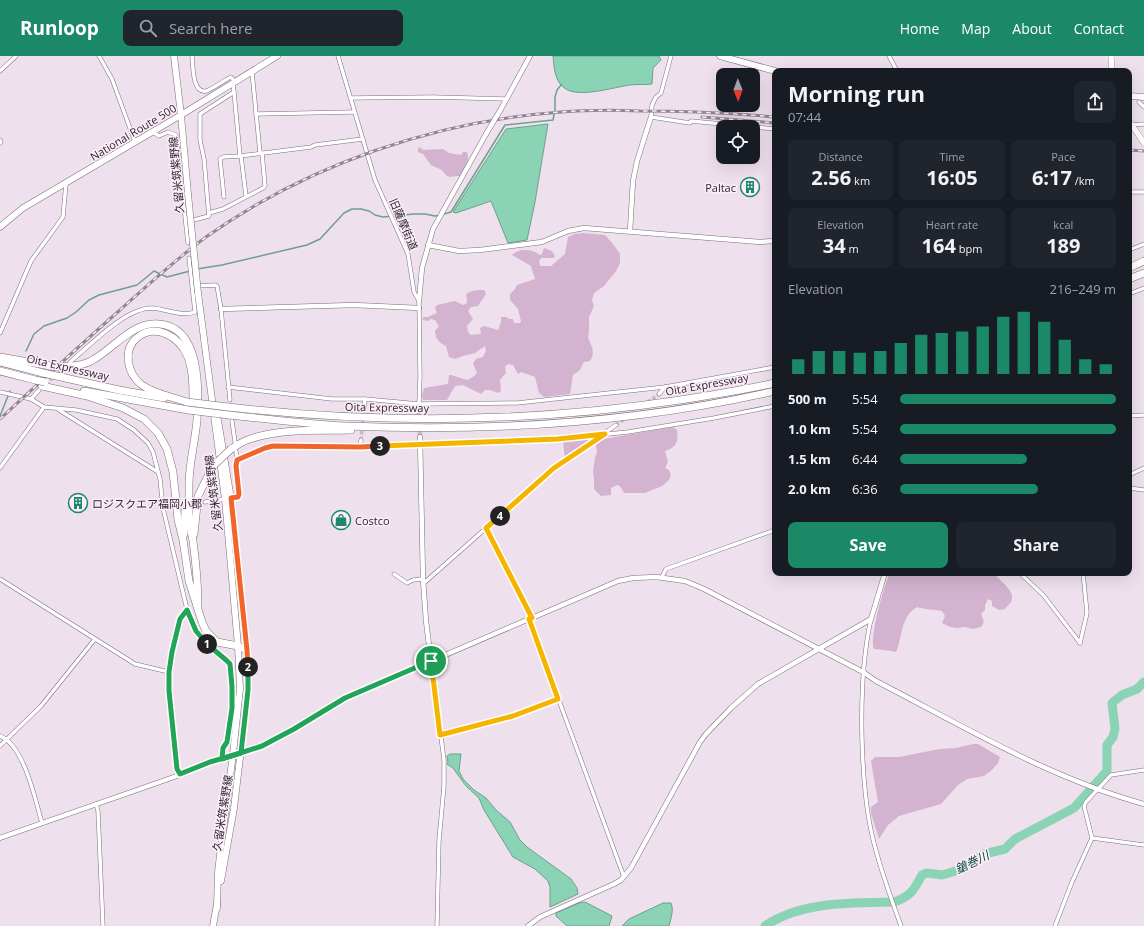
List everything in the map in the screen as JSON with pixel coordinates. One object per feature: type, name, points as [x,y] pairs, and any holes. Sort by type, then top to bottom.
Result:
[{"type":"highway","points":[[1132,268],[1144,263]]},
{"type":"highway","points":[[1132,278],[1144,273]]},
{"type":"highway","points":[[0,358],[62,367],[80,365],[90,362],[136,329],[147,325],[158,323],[179,331],[188,343],[194,359],[198,384],[197,421],[189,479],[190,523],[198,580],[198,607]]},
{"type":"highway","points":[[187,402],[158,393],[142,385],[132,374],[128,361],[130,347],[137,337],[148,332],[158,331],[170,335],[181,344],[188,356],[193,379],[192,421],[185,474],[184,540],[189,581],[206,631],[213,639],[247,650]]},
{"type":"highway","name":"Oita Expressway","points":[[0,362],[52,376],[118,390],[187,402],[229,403],[344,417],[393,419],[536,416],[594,411],[702,396],[772,383]]},
{"type":"highway","name":"Oita Expressway","points":[[0,371],[42,386],[230,418],[345,426],[415,428],[536,424],[595,419],[703,405],[772,392]]},
{"type":"highway","points":[[0,374],[34,382]]},
{"type":"highway","points":[[42,386],[87,396],[123,408],[144,419],[158,433],[167,449],[173,472],[178,520],[184,540]]},
{"type":"highway","points":[[193,538],[198,496],[213,466],[234,447],[249,439],[275,433],[415,428]]},
{"type":"main road","name":"久留米筑紫野線","points":[[174,56],[198,293],[211,388],[224,454],[238,646],[240,689],[222,838],[217,908]]},
{"type":"main road","name":"National Route 500","points":[[0,227],[23,208],[153,132],[277,56]]},
{"type":"main road","points":[[720,56],[738,58],[772,70]]},
{"type":"main road","points":[[1110,56],[1112,68]]},
{"type":"main road","points":[[1132,96],[1144,97]]},
{"type":"main road","points":[[1132,127],[1144,144]]},
{"type":"main road","name":"久留米筑紫野線","points":[[213,926],[234,808],[248,690],[247,650],[228,499]]},
{"type":"street","points":[[0,71],[16,56]]},
{"type":"street","points":[[99,56],[112,78],[134,142]]},
{"type":"street","points":[[192,56],[196,86],[200,90],[206,91],[231,76],[234,83],[246,196]]},
{"type":"street","name":"旧薩摩街道","points":[[338,56],[375,180],[408,254],[414,292],[419,301],[419,404]]},
{"type":"street","points":[[419,301],[422,268],[436,222],[530,56]]},
{"type":"street","points":[[630,231],[633,181],[637,161],[651,117],[652,105],[656,97],[661,93],[671,56]]},
{"type":"street","points":[[889,56],[895,68]]},
{"type":"street","points":[[186,222],[209,216],[209,213],[223,209],[265,186],[252,72]]},
{"type":"street","points":[[209,213],[204,159],[200,140],[200,114],[234,92]]},
{"type":"street","points":[[350,98],[433,97],[506,99]]},
{"type":"street","points":[[1139,102],[1144,107]]},
{"type":"street","points":[[256,114],[354,112]]},
{"type":"street","points":[[651,117],[690,124],[692,121],[772,129]]},
{"type":"street","points":[[1132,124],[1144,124]]},
{"type":"street","points":[[153,132],[159,136],[168,132],[176,135],[188,243]]},
{"type":"street","points":[[224,197],[220,159],[223,157],[241,156],[363,139]]},
{"type":"street","points":[[0,333],[31,261],[63,218],[66,183]]},
{"type":"street","points":[[1132,192],[1144,192]]},
{"type":"street","points":[[428,245],[447,250],[468,251],[542,242],[577,228],[760,242],[772,241]]},
{"type":"street","points":[[1132,249],[1144,244]]},
{"type":"street","points":[[70,362],[119,320],[141,309],[161,309],[185,313],[195,312],[189,258]]},
{"type":"street","points":[[192,287],[217,286],[221,309],[229,403]]},
{"type":"street","points":[[1132,293],[1144,288]]},
{"type":"street","points":[[221,309],[354,305],[418,308]]},
{"type":"street","points":[[228,387],[332,399],[365,399],[419,404],[517,403],[665,387],[772,368]]},
{"type":"street","points":[[31,399],[42,386]]},
{"type":"street","points":[[659,394],[665,387]]},
{"type":"street","points":[[0,392],[31,399],[44,407],[76,410],[117,419],[127,424],[148,443],[153,452],[158,472],[163,508],[187,610],[196,631],[210,648],[221,655],[230,664],[232,708],[227,742],[223,748],[222,759]]},
{"type":"street","points":[[364,409],[365,399]]},
{"type":"street","points":[[419,404],[419,411]]},
{"type":"street","points":[[0,468],[44,407]]},
{"type":"street","points":[[237,460],[273,446],[360,447],[558,439],[628,432],[772,407]]},
{"type":"street","points":[[57,409],[158,472]]},
{"type":"street","points":[[1132,416],[1144,414]]},
{"type":"street","points":[[205,502],[238,497],[239,494],[236,466],[237,460],[230,418]]},
{"type":"street","points":[[394,574],[407,583],[413,580],[424,581],[554,468],[616,425]]},
{"type":"street","points":[[420,437],[426,621],[444,760],[444,786],[439,840],[437,926]]},
{"type":"street","points":[[360,447],[361,440]]},
{"type":"street","points":[[1132,474],[1144,468]]},
{"type":"street","points":[[1132,488],[1144,490]]},
{"type":"street","points":[[163,508],[173,505]]},
{"type":"street","points":[[486,528],[530,618],[558,699],[624,877]]},
{"type":"street","points":[[662,577],[666,569],[772,531]]},
{"type":"street","points":[[884,576],[866,641],[863,672],[862,720],[866,807],[873,841],[901,926]]},
{"type":"street","points":[[1023,576],[1044,596],[1080,643],[1087,613],[1083,576]]},
{"type":"street","points":[[0,838],[233,754],[241,753],[281,736],[345,698],[618,581],[662,577],[685,581],[704,589],[1030,761],[1086,785],[1144,804]]},
{"type":"street","points":[[0,579],[135,664],[169,672]]},
{"type":"street","points":[[180,774],[177,769],[169,691],[169,672],[180,619],[187,610]]},
{"type":"street","points":[[528,926],[540,917],[614,884],[624,877],[631,868],[700,742],[731,708],[758,684],[872,619]]},
{"type":"street","points":[[0,746],[41,706],[95,639]]},
{"type":"street","points":[[440,735],[513,716],[558,699]]},
{"type":"street","points":[[0,736],[7,739],[26,767],[42,823]]},
{"type":"street","points":[[1054,926],[1092,838],[1084,806],[1086,802],[1111,775],[1144,770]]},
{"type":"street","points":[[96,804],[98,811],[103,926]]},
{"type":"street","points":[[1092,838],[1144,845]]},
{"type":"shaded area","points":[[553,56],[659,56],[661,60],[653,68],[652,84],[630,85],[598,91],[580,92],[566,89],[559,83]]},
{"type":"shaded area","points":[[548,124],[527,240],[508,243],[491,201],[456,213],[453,212],[506,129]]},
{"type":"shaded area","points":[[420,147],[423,150],[443,149],[449,153],[461,155],[463,152],[467,152],[468,162],[466,168],[461,176],[448,176],[442,170],[431,165],[423,154],[418,152]]},
{"type":"shaded area","points":[[583,233],[605,235],[620,254],[620,263],[616,271],[604,286],[594,293],[592,300],[594,306],[589,317],[588,337],[593,354],[590,361],[584,362],[580,370],[573,375],[570,394],[544,397],[539,393],[535,377],[521,372],[518,374],[513,365],[508,364],[505,367],[506,373],[500,380],[501,391],[498,393],[485,390],[481,394],[463,385],[455,386],[447,400],[423,400],[422,396],[424,388],[448,384],[449,375],[467,380],[473,377],[477,373],[473,363],[476,359],[483,357],[486,351],[485,346],[475,353],[455,359],[449,357],[446,346],[439,342],[436,336],[435,331],[439,326],[435,320],[423,320],[423,317],[428,317],[437,313],[435,308],[437,305],[455,301],[463,305],[467,303],[466,294],[475,290],[484,290],[486,294],[478,306],[471,307],[468,311],[473,319],[467,326],[468,332],[471,335],[481,334],[480,328],[484,326],[498,330],[501,317],[513,319],[514,323],[520,323],[521,321],[518,309],[510,300],[510,294],[517,285],[535,279],[531,266],[512,255],[518,251],[526,250],[533,251],[540,255],[542,254],[544,248],[552,251],[555,256],[554,258],[541,258],[539,261],[540,266],[551,266],[565,254],[568,237],[574,234]]},
{"type":"shaded area","points":[[673,427],[677,430],[678,438],[676,444],[672,448],[665,451],[668,462],[665,468],[669,470],[671,475],[669,480],[662,486],[645,493],[624,493],[620,486],[617,485],[611,488],[611,495],[601,496],[594,489],[593,472],[597,453],[596,445],[598,441]]},
{"type":"shaded area","points":[[593,440],[565,459],[563,441]]},
{"type":"shaded area","points":[[889,576],[996,576],[1010,590],[1012,598],[1011,602],[1005,609],[999,610],[992,606],[992,601],[988,599],[985,605],[985,610],[981,614],[984,622],[981,627],[973,629],[965,627],[950,627],[942,623],[945,616],[942,611],[917,607],[905,621],[896,652],[874,649],[873,643],[875,623],[884,588]]},
{"type":"shaded area","points":[[978,744],[1000,757],[998,763],[992,770],[984,776],[967,779],[958,785],[941,804],[899,816],[888,825],[879,839],[871,813],[871,807],[878,802],[871,761],[875,757],[899,757]]},
{"type":"shaded area","points":[[450,754],[461,754],[459,771],[463,779],[474,790],[486,798],[496,810],[510,822],[520,840],[527,847],[571,879],[577,888],[578,894],[550,907],[550,887],[548,881],[535,869],[513,857],[484,810],[479,798],[466,786],[453,768],[447,764],[447,756]]},
{"type":"shaded area","points":[[585,902],[612,916],[609,926],[567,926],[556,916],[556,913]]},
{"type":"shaded area","points":[[663,903],[671,903],[672,906],[669,926],[622,926],[629,919]]},
{"type":"waterway","points":[[444,214],[451,212],[505,125],[553,120],[555,97],[557,90],[562,85]]},
{"type":"waterway","points":[[197,269],[222,265],[307,245],[320,239],[344,213],[352,209],[369,211],[375,215],[383,217],[414,214],[440,215]]},
{"type":"waterway","points":[[26,351],[34,334],[44,326],[67,318],[89,300],[99,295],[137,285],[154,271],[167,277],[190,271]]},
{"type":"waterway","points":[[0,416],[10,391]]},
{"type":"waterway","name":"鎗巻川","points":[[765,926],[794,912],[827,905],[844,903],[894,902],[908,895],[917,885],[922,875],[927,873],[942,875],[958,870],[984,854],[1005,849],[1015,839],[1074,808],[1107,771],[1107,745],[1113,737],[1115,729],[1112,703],[1122,695],[1137,689],[1144,682]]},
{"type":"tunnel","points":[[46,384],[64,368]]},
{"type":"tunnel","points":[[648,402],[659,394]]},
{"type":"tunnel","points":[[361,440],[364,409]]},
{"type":"tunnel","points":[[419,411],[420,437]]},
{"type":"tunnel","points":[[616,425],[626,418]]},
{"type":"tunnel","points":[[176,505],[205,502]]},
{"type":"railway","points":[[0,419],[173,263],[206,237],[246,211],[287,188],[375,150],[421,136],[467,125],[514,117],[561,112],[610,110],[674,111],[772,117]]},
{"type":"railway","points":[[702,117],[772,123]]},
{"type":"railway","points":[[1132,150],[1144,151]]},
{"type":"place","name":"Paltac","points":[[750,187]]},
{"type":"place","name":"ロジスクエア福岡小郡","points":[[78,503]]},
{"type":"place","name":"Costco","points":[[341,520]]},
{"type":"route","points":[[431,661],[345,698],[294,729],[262,746],[241,753],[233,754],[222,759],[222,751],[227,742],[232,708],[230,664],[221,655],[210,648],[196,631],[189,618],[187,610],[180,619],[169,672],[169,691],[177,769],[180,774],[210,762],[222,759],[233,754],[241,753],[248,690],[247,650],[231,498],[238,497],[239,494],[236,466],[237,460],[273,446],[360,447],[558,439],[605,434],[554,468],[486,528],[510,572],[532,618],[529,619],[558,699],[513,716],[440,735],[431,661]]}]
